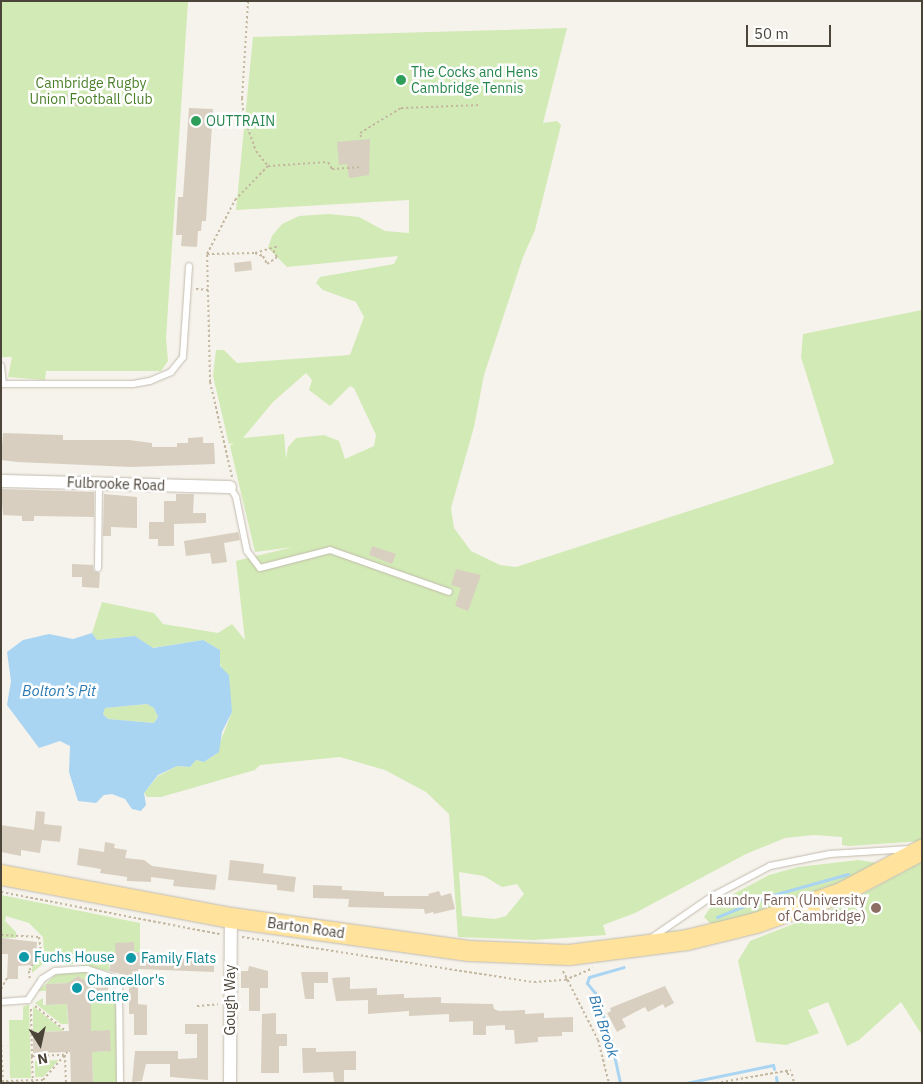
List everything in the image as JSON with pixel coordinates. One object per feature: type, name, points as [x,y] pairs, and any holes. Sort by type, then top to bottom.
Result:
[{"type":"main road","name":"Barton Road","points":[[1,875],[231,918],[468,952],[558,954],[614,951],[687,940],[783,915],[872,879],[922,849]]},
{"type":"street","name":"Fulbrooke Road","points":[[1,481],[230,487]]},
{"type":"street","name":"Gough Way","points":[[230,1083],[231,918]]},
{"type":"lane","points":[[1,366],[2,384],[133,384],[150,382],[171,372],[183,357],[189,266]]},
{"type":"lane","points":[[98,568],[99,484]]},
{"type":"lane","points":[[230,487],[236,497],[247,551],[260,568],[330,550],[449,592]]},
{"type":"lane","points":[[636,948],[711,897],[770,866],[830,854],[922,849]]},
{"type":"lane","points":[[1,1002],[24,1002],[33,997],[42,979],[55,971],[87,969],[112,977],[119,986],[120,1083]]},
{"type":"path","points":[[248,1],[244,118],[256,151],[268,166]]},
{"type":"path","points":[[361,137],[360,133],[401,108],[480,105]]},
{"type":"path","points":[[230,487],[234,483],[210,382],[207,254],[235,200],[268,166],[328,162],[332,168],[361,167]]},
{"type":"path","points":[[207,254],[255,253],[279,246]]},
{"type":"path","points":[[255,253],[263,256],[268,264],[277,257],[273,250]]},
{"type":"path","points":[[187,288],[209,290]]},
{"type":"path","points":[[1,935],[38,937],[41,950],[29,971],[33,997],[33,1082]]},
{"type":"path","points":[[558,954],[565,980],[581,1002],[598,1040],[609,1083]]},
{"type":"path","points":[[1,989],[7,978]]},
{"type":"path","points":[[197,1006],[230,1003]]},
{"type":"path","points":[[33,1004],[66,1031]]},
{"type":"path","points":[[1,1040],[2,1082],[33,1082],[43,1080],[66,1054]]},
{"type":"path","points":[[32,1056],[66,1054]]},
{"type":"path","points":[[66,1054],[66,1083]]},
{"type":"path","points":[[787,1070],[787,1074],[792,1074],[794,1083]]},
{"type":"path","points":[[716,1083],[791,1070]]},
{"type":"path","points":[[43,1080],[46,1083]]},
{"type":"green space","name":"Cambridge Rugby Union Football Club","points":[[1,1],[188,1],[166,338],[168,361],[161,371],[46,371],[45,380],[8,377],[12,357],[1,357]]},
{"type":"green space","points":[[567,28],[543,123],[557,121],[561,125],[535,230],[523,257],[484,375],[474,427],[451,508],[454,528],[471,551],[500,565],[516,567],[831,465],[834,463],[801,357],[803,334],[922,310],[922,841],[849,846],[842,845],[842,837],[814,835],[785,838],[746,854],[635,913],[603,925],[606,935],[534,940],[458,937],[449,814],[426,792],[385,770],[340,757],[260,765],[255,770],[161,797],[147,797],[144,793],[158,776],[177,766],[190,767],[196,760],[204,762],[215,755],[232,712],[219,659],[220,650],[203,640],[152,648],[135,636],[97,640],[92,633],[102,602],[154,613],[163,624],[218,633],[232,624],[245,640],[236,561],[293,547],[255,552],[230,446],[234,443],[229,444],[213,376],[216,350],[224,350],[237,363],[350,355],[364,317],[356,302],[323,290],[316,283],[320,277],[394,264],[398,256],[287,267],[268,248],[272,236],[282,224],[299,216],[329,214],[359,217],[385,231],[409,233],[409,200],[236,210],[253,37]],"holes":[[[306,373],[312,380],[309,390],[330,406],[350,386],[354,388],[376,435],[374,446],[345,459],[339,441],[324,435],[296,438],[288,447],[286,459],[284,434],[243,438],[273,402]],[[459,872],[484,876],[502,887],[517,884],[524,894],[506,916],[495,919],[462,916]]]},
{"type":"green space","points":[[147,704],[154,708],[158,717],[154,723],[108,719],[103,714],[104,708]]},
{"type":"green space","points":[[858,860],[878,863],[858,881],[718,924],[710,923],[704,917],[712,905],[769,875],[798,867]]},
{"type":"green space","name":"Laundry Farm (University of Cambridge)","points":[[922,862],[922,1035],[901,1002],[859,1040],[847,1046],[828,1002],[808,1010],[819,1033],[786,1045],[756,1042],[738,961],[750,941],[840,906]]},
{"type":"green space","points":[[1,895],[140,923],[140,952],[110,953],[109,971],[74,964],[64,965],[61,957],[45,962],[32,973],[32,967],[44,955],[43,937],[29,923],[6,916],[5,921],[16,932],[16,938],[2,938],[1,948]]},
{"type":"green space","points":[[78,971],[108,978],[116,985],[88,982],[78,976],[69,983],[46,984],[46,991],[38,991],[55,975]]},
{"type":"green space","points":[[110,989],[116,989],[118,1083],[93,1083],[92,1052],[110,1051],[110,1031],[91,1031],[91,1003],[110,1003]]},
{"type":"green space","points":[[43,998],[43,1005],[67,1004],[68,1024],[61,1024],[35,1003]]},
{"type":"green space","points":[[29,1004],[31,1078],[10,1078],[9,1020],[23,1020],[23,1007]]},
{"type":"green space","points":[[33,1006],[64,1031],[33,1032]]},
{"type":"green space","points":[[59,1060],[43,1077],[35,1077],[35,1061]]},
{"type":"water","name":"Bolton’s Pit","points":[[92,633],[97,640],[135,636],[153,648],[203,640],[220,650],[220,666],[229,675],[232,712],[222,732],[219,752],[204,762],[196,760],[190,767],[177,766],[158,775],[144,793],[146,805],[141,811],[132,809],[125,799],[112,794],[104,795],[96,803],[78,801],[69,772],[70,746],[60,741],[39,748],[7,705],[11,681],[7,652],[23,640],[49,634],[73,639]],"holes":[[[147,704],[154,708],[158,717],[154,723],[108,719],[103,714],[105,708]]]},
{"type":"building","points":[[58,94],[79,96],[78,106],[57,105]]},
{"type":"building","points":[[189,108],[213,109],[206,221],[202,221],[201,231],[198,231],[197,247],[181,246],[182,235],[176,235],[178,197],[183,197]]},
{"type":"building","points":[[370,139],[369,175],[349,178],[347,164],[339,165],[337,142]]},
{"type":"building","points":[[251,261],[252,270],[235,272],[234,263]]},
{"type":"building","points":[[3,433],[63,435],[63,440],[129,440],[152,443],[152,447],[177,447],[177,443],[188,443],[188,438],[203,437],[203,443],[214,443],[215,464],[131,467],[1,460]]},
{"type":"building","points":[[1,489],[94,492],[94,517],[34,516],[34,521],[22,521],[22,516],[3,515]]},
{"type":"building","points":[[104,494],[137,497],[137,528],[111,527],[111,536],[103,536]]},
{"type":"building","points":[[176,494],[194,494],[193,513],[206,513],[206,523],[174,524],[174,546],[158,546],[158,539],[149,539],[149,522],[164,522],[164,501],[176,501]]},
{"type":"building","points":[[238,532],[240,540],[224,543],[227,562],[212,564],[210,553],[186,556],[184,541]]},
{"type":"building","points":[[372,546],[396,554],[392,564],[369,555]]},
{"type":"building","points":[[72,564],[93,565],[94,571],[100,573],[99,588],[82,587],[82,577],[72,577]]},
{"type":"building","points":[[456,569],[481,575],[468,611],[455,606],[461,588],[451,585]]},
{"type":"building","points":[[36,811],[45,812],[44,824],[62,826],[60,842],[42,840],[40,853],[21,850],[21,856],[1,852],[1,825],[34,830]]},
{"type":"building","points":[[105,842],[115,844],[114,848],[127,850],[125,858],[144,860],[152,866],[217,875],[215,890],[173,886],[174,880],[151,877],[151,882],[127,881],[127,877],[100,873],[101,869],[77,865],[79,848],[104,852]]},
{"type":"building","points":[[230,860],[264,864],[263,873],[296,877],[294,892],[277,890],[277,885],[228,880]]},
{"type":"building","points":[[313,885],[342,886],[342,890],[384,892],[384,896],[429,896],[428,894],[439,891],[441,896],[451,893],[455,909],[425,914],[424,909],[348,907],[349,899],[313,898]]},
{"type":"building","name":"Fuchs House","points":[[2,938],[37,942],[34,965],[18,966],[18,979],[7,979],[8,954],[1,954]]},
{"type":"building","points":[[134,942],[134,953],[140,952],[140,958],[214,957],[214,972],[138,969],[138,1004],[147,1005],[147,1035],[134,1035],[134,1014],[129,1014],[129,976],[109,971],[111,961],[116,961],[115,943]]},
{"type":"building","points":[[249,966],[268,971],[268,988],[260,988],[260,1011],[249,1011],[249,988],[241,988],[241,971],[248,971]]},
{"type":"building","points":[[301,972],[328,972],[328,983],[314,983],[314,999],[305,999]]},
{"type":"building","points":[[78,976],[88,982],[108,982],[108,1003],[91,1003],[91,1031],[110,1030],[111,1051],[92,1052],[93,1083],[71,1083],[70,1052],[33,1053],[33,1032],[69,1031],[67,1004],[46,1005],[46,984],[68,983]]},
{"type":"building","points":[[350,977],[350,989],[377,988],[377,995],[404,994],[404,998],[441,997],[441,1003],[493,1004],[494,1009],[499,1011],[525,1010],[525,1014],[544,1013],[544,1018],[573,1017],[573,1032],[562,1032],[562,1036],[538,1037],[538,1042],[515,1044],[514,1030],[505,1030],[505,1025],[486,1026],[486,1035],[473,1035],[473,1021],[449,1022],[449,1014],[409,1016],[409,1011],[368,1014],[368,1000],[336,1001],[332,978]]},
{"type":"building","points":[[665,986],[674,1003],[665,1008],[663,1004],[648,1012],[645,1007],[622,1019],[626,1027],[617,1032],[607,1013],[611,1011],[610,1008]]},
{"type":"building","points":[[276,1013],[276,1034],[287,1034],[287,1046],[279,1046],[279,1073],[261,1073],[262,1014]]},
{"type":"building","points":[[185,1024],[208,1024],[208,1080],[170,1077],[170,1064],[146,1064],[142,1081],[132,1082],[135,1051],[178,1051],[178,1059],[197,1058],[197,1034],[185,1034]]},
{"type":"building","points":[[302,1048],[316,1048],[316,1052],[356,1051],[356,1070],[344,1070],[344,1082],[334,1082],[333,1072],[303,1073]]},
{"type":"waterway","name":"Bin Brook","points":[[717,917],[769,896],[848,874]]},
{"type":"waterway","name":"Bin Brook","points":[[620,1083],[610,1036],[595,993],[587,983],[589,977],[624,967]]},
{"type":"waterway","points":[[686,1083],[773,1065],[774,1069]]},
{"type":"waterway","points":[[776,1077],[777,1083]]},
{"type":"place","name":"The Cocks and Hens Cambridge Tennis","points":[[401,80]]},
{"type":"place","name":"OUTTRAIN","points":[[196,121]]},
{"type":"place","name":"Laundry Farm (University of Cambridge)","points":[[876,908]]},
{"type":"place","name":"Fuchs House","points":[[24,957]]},
{"type":"place","name":"Family Flats","points":[[131,958]]},
{"type":"place","name":"Chancellor's Centre","points":[[77,988]]}]
